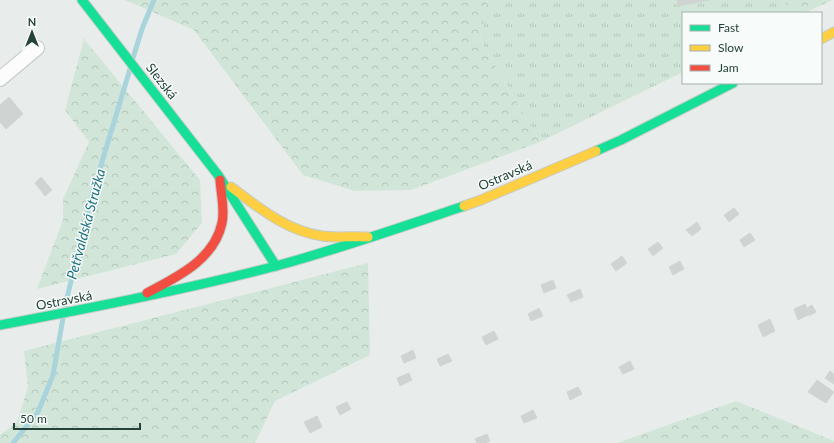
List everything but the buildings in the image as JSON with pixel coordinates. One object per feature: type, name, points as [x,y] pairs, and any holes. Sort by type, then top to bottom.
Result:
[{"type":"main road","name":"Slezská","points":[[82,0],[220,178],[276,266]]},
{"type":"main road","points":[[822,38],[834,32]]},
{"type":"main road","name":"Ostravská","points":[[0,325],[134,300],[276,266],[374,237],[488,197],[621,140],[731,84]]},
{"type":"main road","points":[[220,178],[271,216],[294,229],[319,235],[374,237]]},
{"type":"main road","points":[[134,300],[194,266],[207,254],[218,236],[222,221],[220,178]]},
{"type":"street","points":[[0,78],[37,48]]},
{"type":"green space","points":[[125,0],[488,0],[480,40],[540,142],[411,190],[355,191],[303,175],[194,30]]},
{"type":"green space","points":[[488,0],[782,0],[795,12],[682,12],[682,72],[540,142],[480,40]]},
{"type":"green space","points":[[782,0],[833,0],[806,12],[795,12]]},
{"type":"green space","points":[[84,39],[200,180],[202,223],[176,254],[37,289],[63,220],[63,199],[89,142],[65,110]]},
{"type":"green space","points":[[368,263],[370,355],[275,401],[255,443],[0,443],[0,435],[17,422],[28,387],[24,351]]},
{"type":"green space","points":[[736,401],[834,441],[834,443],[617,443]]},
{"type":"waterway","name":"Petřvaldská Stružka","points":[[133,58],[142,29],[154,0]]},
{"type":"waterway","name":"Petřvaldská Stružka","points":[[65,306],[92,195],[130,69]]},
{"type":"waterway","name":"Petřvaldská Stružka","points":[[13,443],[38,412],[53,375],[63,318]]},
{"type":"traffic: fast","points":[[82,0],[218,175],[276,266]]},
{"type":"traffic: fast","points":[[596,151],[621,140],[731,84]]},
{"type":"traffic: fast","points":[[0,325],[138,298],[276,266],[347,245],[464,206]]},
{"type":"traffic: slow","points":[[822,38],[834,32]]},
{"type":"traffic: slow","points":[[464,206],[596,151]]},
{"type":"traffic: slow","points":[[231,187],[274,218],[297,229],[322,236],[368,237]]},
{"type":"traffic: jam","points":[[147,293],[182,274],[203,257],[211,247],[218,236],[223,218],[220,180]]}]
